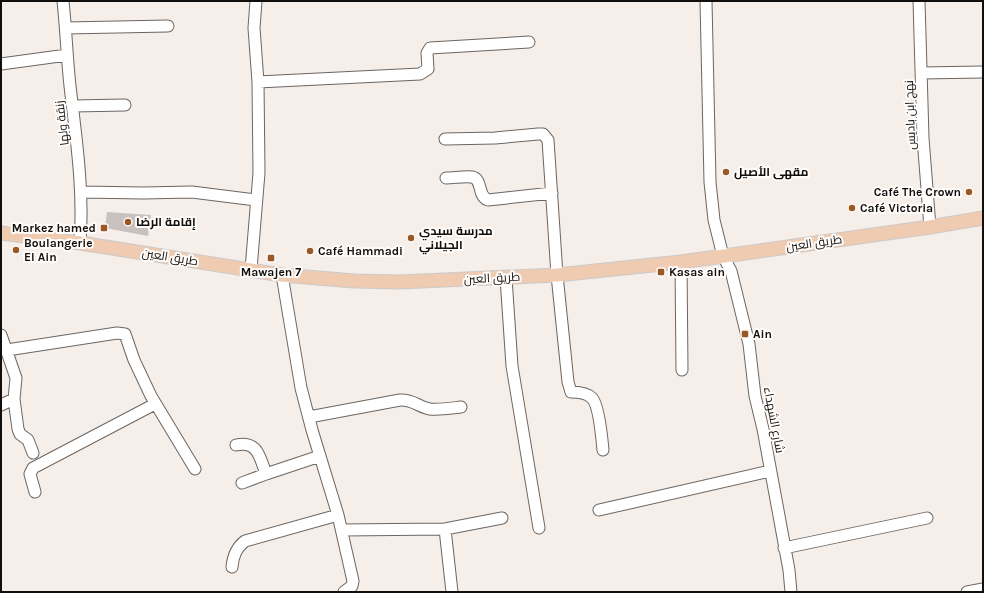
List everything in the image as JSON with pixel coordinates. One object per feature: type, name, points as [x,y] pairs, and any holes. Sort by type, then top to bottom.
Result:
[{"type":"main road","name":"طريق العين","points":[[1,233],[80,243],[282,275],[354,281],[400,282],[556,276],[681,262],[930,227],[983,218]]},
{"type":"street","name":"زنقة ولها","points":[[63,1],[67,55],[82,192],[80,243]]},
{"type":"street","points":[[251,269],[258,173],[258,82],[254,28],[256,1]]},
{"type":"street","name":"شارع الشهداء","points":[[706,1],[710,182],[714,220],[723,256],[730,271],[749,344],[755,396],[789,570],[791,592]]},
{"type":"street","name":"نهج ابن باديس","points":[[919,1],[923,138],[930,227]]},
{"type":"street","points":[[66,28],[168,26]]},
{"type":"street","points":[[258,82],[420,74],[428,69],[427,53],[430,48],[529,42]]},
{"type":"street","points":[[1,64],[67,55]]},
{"type":"street","points":[[921,73],[983,72]]},
{"type":"street","points":[[73,106],[125,105]]},
{"type":"street","points":[[445,139],[543,134],[548,140],[556,276],[568,382],[571,392],[587,395],[594,401],[598,414],[603,450]]},
{"type":"street","points":[[446,178],[475,178],[478,181],[482,196],[488,200],[552,194]]},
{"type":"street","points":[[82,192],[192,192],[256,200]]},
{"type":"street","points":[[681,262],[682,370]]},
{"type":"street","points":[[282,275],[299,379],[338,515],[353,581],[352,586],[344,592]]},
{"type":"street","points":[[506,278],[512,366],[539,528]]},
{"type":"street","points":[[7,350],[123,333],[126,336],[134,360],[155,404],[195,469]]},
{"type":"street","points":[[2,338],[16,378],[14,399],[19,432],[28,440],[33,453]]},
{"type":"street","points":[[1,405],[14,399]]},
{"type":"street","points":[[309,417],[400,400],[409,400],[429,409],[462,407]]},
{"type":"street","points":[[35,492],[30,474],[33,468],[155,404]]},
{"type":"street","points":[[236,446],[248,444],[255,448],[266,474]]},
{"type":"street","points":[[242,484],[266,474],[320,456]]},
{"type":"street","points":[[599,510],[770,471]]},
{"type":"street","points":[[232,567],[236,552],[245,541],[338,515]]},
{"type":"street","points":[[342,530],[445,529],[502,518]]},
{"type":"street","points":[[784,548],[926,518]]},
{"type":"street","points":[[445,529],[452,592]]},
{"type":"street","points":[[967,592],[983,588]]},
{"type":"building","name":"إقامة الرضا","points":[[107,212],[151,215],[148,236],[105,228]]},
{"type":"place","name":"مقهى الأصيل","points":[[726,172]]},
{"type":"place","name":"Café The Crown","points":[[969,192]]},
{"type":"place","name":"Café Victoria","points":[[852,208]]},
{"type":"place","name":"إقامة الرضا","points":[[128,222]]},
{"type":"place","name":"Markez hamed","points":[[104,228]]},
{"type":"place","name":"مدرسة سيدي الجيلاني","points":[[411,238]]},
{"type":"place","name":"Boulangerie El Ain","points":[[16,250]]},
{"type":"place","name":"Café Hammadi","points":[[310,251]]},
{"type":"place","name":"Mawajen 7","points":[[271,258]]},
{"type":"place","name":"Kasas ain","points":[[661,272]]},
{"type":"place","name":"Ain","points":[[745,334]]}]
